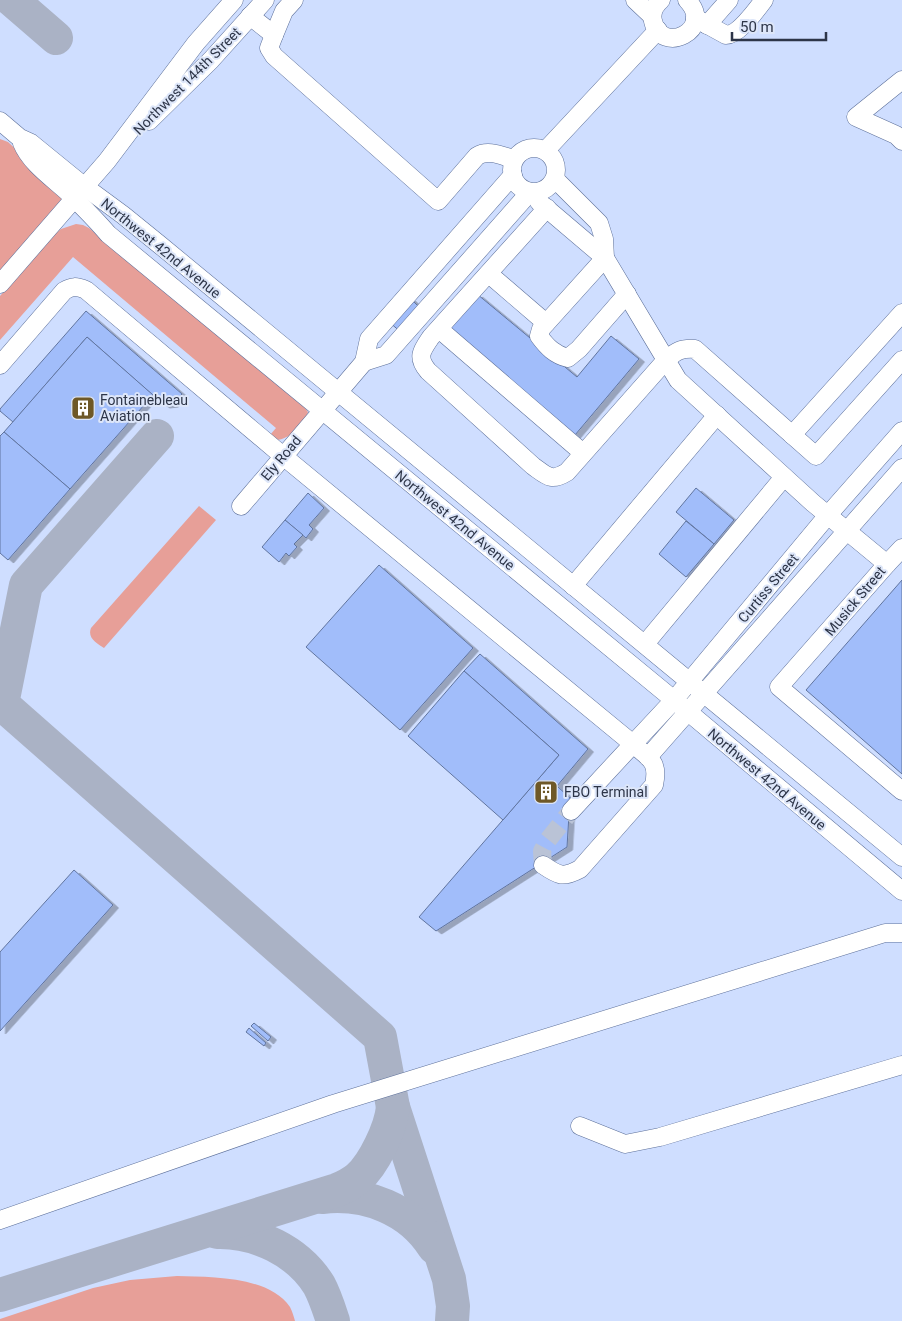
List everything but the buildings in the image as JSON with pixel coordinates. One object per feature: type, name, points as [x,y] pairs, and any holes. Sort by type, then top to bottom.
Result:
[{"type":"street","name":"Northwest 144th Street","points":[[0,284],[107,161],[196,43],[234,0]]},
{"type":"street","name":"Northwest 144th Street","points":[[107,161],[211,60],[264,0]]},
{"type":"street","points":[[294,0],[284,11],[269,48],[274,56],[438,201],[481,153],[494,154],[513,167],[519,186],[534,192],[545,190],[551,185],[555,179],[557,166],[555,160],[546,150],[539,148],[525,149],[513,167],[432,267],[369,339],[364,362],[386,355],[450,282],[534,192]]},
{"type":"street","points":[[635,0],[663,35],[677,38],[689,31],[728,0]]},
{"type":"street","points":[[546,150],[655,23],[654,9],[661,0]]},
{"type":"street","points":[[688,0],[701,21],[726,35],[732,35],[764,0]]},
{"type":"street","points":[[250,16],[274,35]]},
{"type":"street","points":[[902,80],[856,117],[896,135],[902,141]]},
{"type":"street","name":"Northwest 42nd Avenue","points":[[0,121],[20,138],[24,149],[36,163],[80,193],[123,215],[902,857]]},
{"type":"street","points":[[555,179],[599,223],[604,239],[605,258],[546,323],[541,329],[539,336],[546,346],[560,356],[568,358],[579,349],[627,294]]},
{"type":"street","points":[[534,192],[540,202],[605,258]]},
{"type":"street","name":"Northwest 42nd Avenue","points":[[80,193],[108,234],[674,700],[902,891]]},
{"type":"street","points":[[547,208],[439,329],[423,348],[421,357],[422,365],[548,478],[558,478],[567,472],[666,360],[675,351],[683,348],[695,349],[816,456],[902,360]]},
{"type":"street","name":"Musick Street","points":[[605,258],[678,380],[828,516],[887,564],[779,687],[902,791]]},
{"type":"street","points":[[432,267],[450,282]]},
{"type":"street","points":[[489,274],[546,323]]},
{"type":"street","points":[[0,365],[64,291],[72,286],[86,290],[283,456],[584,702],[653,762],[657,772],[654,785],[580,869],[569,875],[557,874],[543,865]]},
{"type":"street","points":[[792,434],[902,313]]},
{"type":"street","points":[[439,329],[584,453]]},
{"type":"street","name":"Ely Road","points":[[241,506],[364,362]]},
{"type":"street","points":[[573,586],[717,415]]},
{"type":"street","name":"Curtiss Street","points":[[571,811],[674,700],[902,431]]},
{"type":"street","name":"Curtiss Street","points":[[648,757],[902,468]]},
{"type":"street","points":[[645,644],[784,477]]},
{"type":"street","points":[[887,564],[902,548]]},
{"type":"street","points":[[0,1220],[333,1104],[886,933],[902,933]]},
{"type":"street","points":[[580,1126],[625,1144],[660,1138],[902,1065]]},
{"type":"shaded area","points":[[0,0],[902,0],[902,1321],[0,1321]]},
{"type":"shaded area","points":[[0,139],[8,142],[56,186],[61,196],[61,201],[0,273]]},
{"type":"shaded area","points":[[76,224],[89,228],[305,408],[308,412],[307,415],[298,428],[290,435],[276,440],[270,435],[276,428],[73,257],[0,340],[0,296],[55,234],[61,229]]},
{"type":"shaded area","points":[[199,506],[216,520],[104,648],[98,644],[90,635],[91,628]]},
{"type":"shaded area","points":[[177,1276],[238,1280],[268,1289],[281,1297],[290,1307],[295,1321],[0,1321],[0,1319],[93,1288],[130,1280]]},
{"type":"taxiway","points":[[12,0],[56,38]]},
{"type":"taxiway","points":[[157,436],[26,585],[2,704],[380,1037],[393,1107],[449,1279],[453,1306],[452,1321]]},
{"type":"taxiway","points":[[0,1295],[342,1188],[358,1178],[376,1155],[389,1125],[393,1107]]},
{"type":"taxiway","points":[[322,1197],[355,1197],[386,1206],[413,1222],[434,1247]]},
{"type":"taxiway","points":[[217,1232],[246,1235],[261,1239],[275,1245],[300,1262],[319,1285],[333,1321]]},
{"type":"tunnel","points":[[543,865],[542,851],[548,840],[571,811]]},
{"type":"place","name":"Fontainebleau Aviation","points":[[83,408]]},
{"type":"place","name":"FBO Terminal","points":[[546,792]]}]
